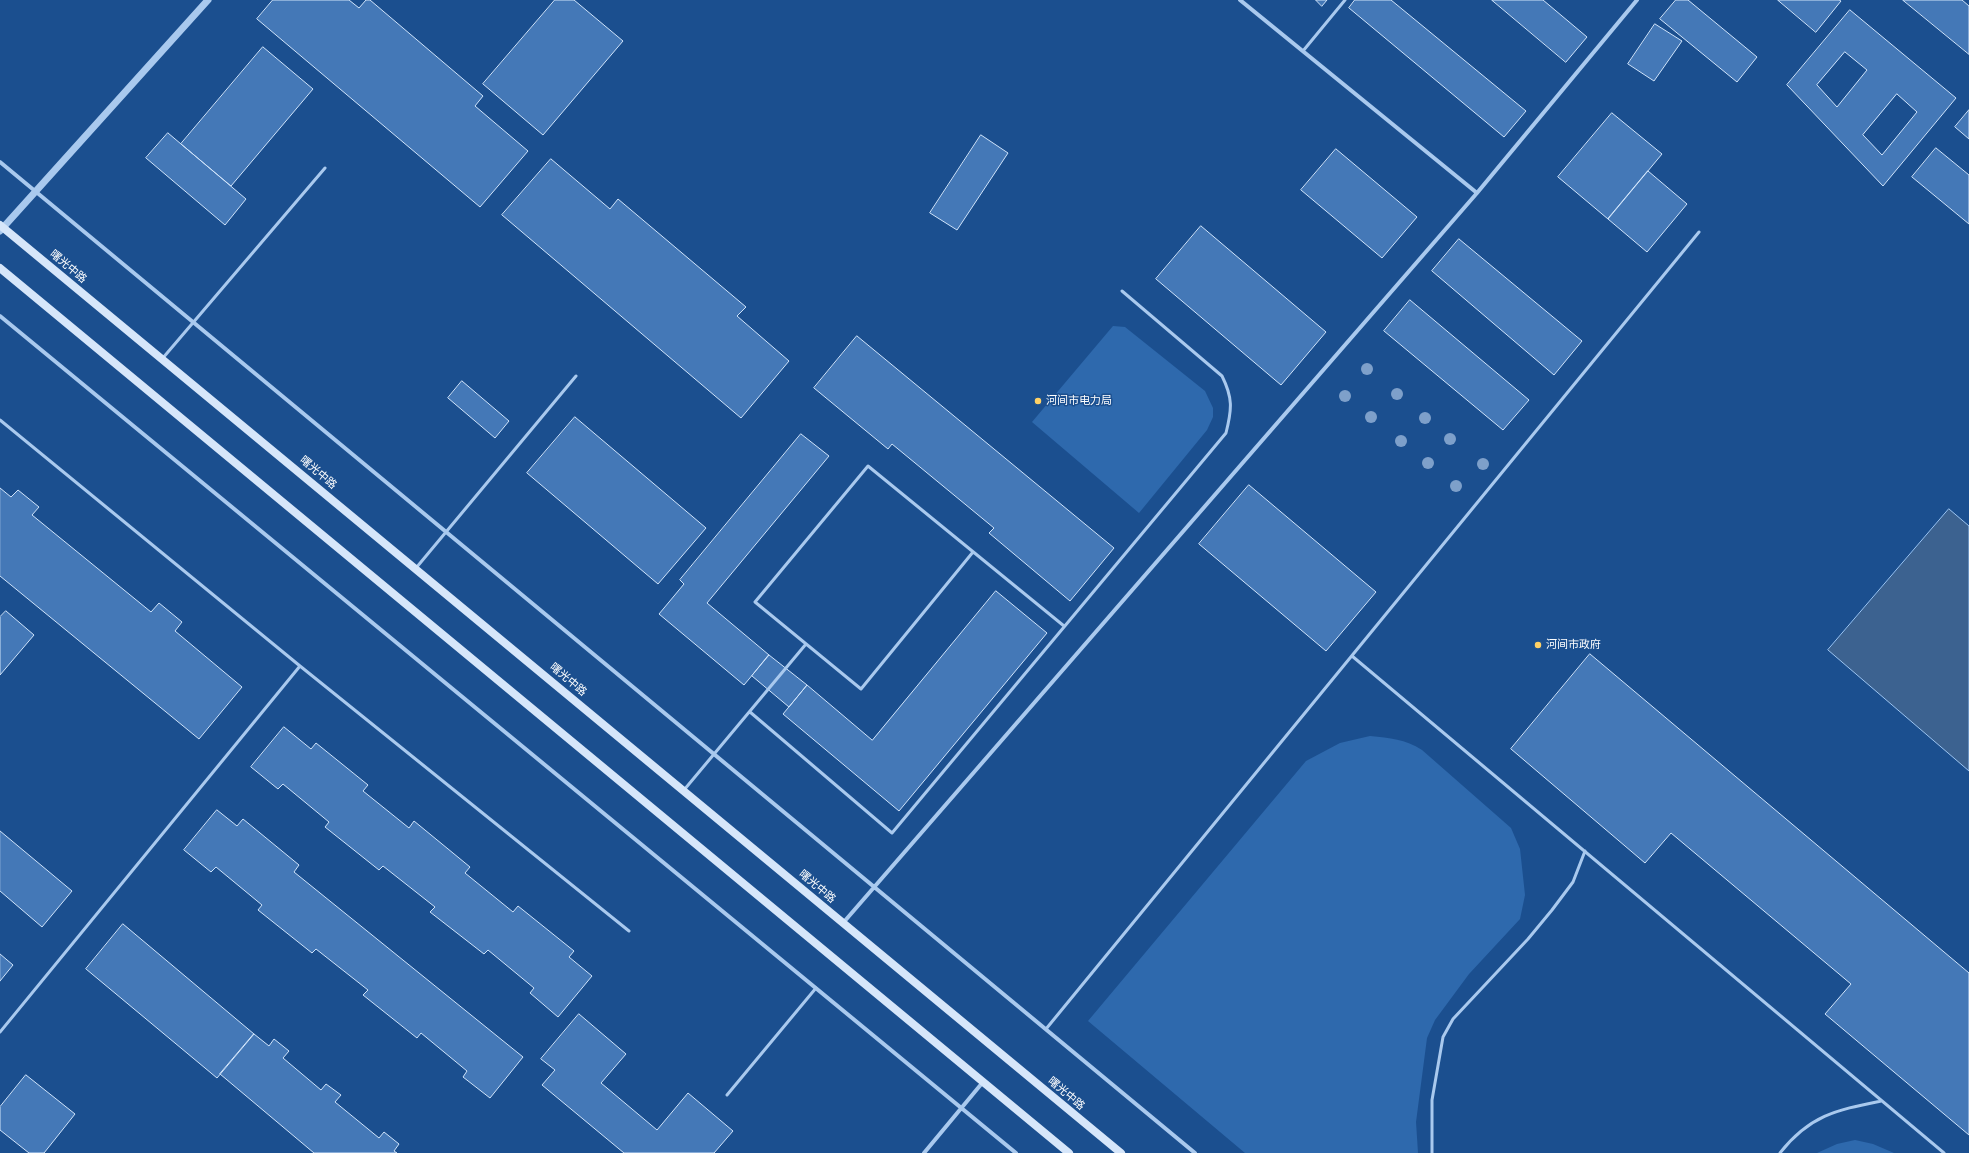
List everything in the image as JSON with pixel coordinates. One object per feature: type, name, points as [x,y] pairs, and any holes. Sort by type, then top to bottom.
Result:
[{"type":"main road","name":"曙光中路","points":[[1,228],[162,358],[1121,1153]]},
{"type":"main road","points":[[0,268],[1069,1153]]},
{"type":"street","points":[[1,228],[36,192],[208,0]]},
{"type":"street","points":[[1240,0],[1477,193]]},
{"type":"street","points":[[843,923],[875,888],[1477,193],[1637,0]]},
{"type":"street","points":[[0,162],[1195,1153]]},
{"type":"street","points":[[0,316],[1016,1153]]},
{"type":"street","points":[[924,1153],[983,1082]]},
{"type":"lane","points":[[1302,51],[1344,0]]},
{"type":"lane","points":[[162,358],[325,168]]},
{"type":"lane","points":[[1046,1029],[1699,232]]},
{"type":"lane","points":[[750,712],[892,833],[1226,433],[1232,410],[1230,391],[1222,376],[1122,291]]},
{"type":"lane","points":[[416,568],[576,376]]},
{"type":"lane","points":[[0,420],[300,666],[630,931]]},
{"type":"lane","points":[[973,552],[861,689],[755,602],[868,466],[1064,626]]},
{"type":"lane","points":[[684,790],[806,644]]},
{"type":"lane","points":[[1352,656],[1944,1153]]},
{"type":"lane","points":[[0,1032],[300,666]]},
{"type":"lane","points":[[1432,1153],[1432,1100],[1443,1037],[1453,1019],[1528,939],[1552,910],[1573,882],[1585,851]]},
{"type":"lane","points":[[726,1095],[816,988]]},
{"type":"lane","points":[[1780,1153],[1800,1131],[1836,1110],[1881,1101]]},
{"type":"shaded area","points":[[1113,326],[1125,327],[1205,391],[1213,408],[1213,417],[1207,430],[1139,513],[1032,422]]},
{"type":"shaded area","points":[[1949,509],[1969,526],[1969,771],[1828,650]]},
{"type":"shaded area","points":[[1370,736],[1391,738],[1416,746],[1511,828],[1520,849],[1525,895],[1520,919],[1469,974],[1435,1020],[1427,1038],[1416,1122],[1418,1153],[1245,1153],[1088,1021],[1306,761],[1340,743]]},
{"type":"shaded area","points":[[1855,1140],[1873,1144],[1894,1153],[1817,1153],[1837,1144]]},
{"type":"building","points":[[273,0],[349,0],[359,8],[366,0],[370,0],[483,96],[475,106],[528,151],[480,207],[257,19]]},
{"type":"building","points":[[555,0],[574,0],[623,41],[543,135],[483,84]]},
{"type":"building","points":[[1316,0],[1327,0],[1322,6]]},
{"type":"building","points":[[1355,0],[1391,0],[1526,111],[1504,137],[1349,8]]},
{"type":"building","points":[[1492,0],[1543,0],[1587,37],[1566,62]]},
{"type":"building","points":[[1676,0],[1688,0],[1757,57],[1737,82],[1660,19]]},
{"type":"building","points":[[1778,0],[1839,0],[1841,1],[1816,32]]},
{"type":"building","points":[[1903,0],[1962,0],[1969,6],[1969,54]]},
{"type":"building","points":[[1850,10],[1956,98],[1883,186],[1787,85]],"holes":[[[1845,52],[1867,70],[1837,107],[1817,85]],[[1897,94],[1917,112],[1882,155],[1863,135]]]},
{"type":"building","points":[[1655,24],[1682,41],[1654,81],[1628,64]]},
{"type":"building","points":[[263,47],[313,89],[231,186],[181,144]]},
{"type":"building","points":[[1969,110],[1969,139],[1955,127]]},
{"type":"building","points":[[1612,113],[1662,154],[1608,219],[1558,177]]},
{"type":"building","points":[[168,133],[246,199],[225,225],[146,158]]},
{"type":"building","points":[[981,135],[1008,153],[957,230],[930,213]]},
{"type":"building","points":[[1936,148],[1969,175],[1969,224],[1912,177]]},
{"type":"building","points":[[1336,149],[1417,217],[1382,258],[1301,190]]},
{"type":"building","points":[[551,159],[610,209],[618,199],[746,307],[737,316],[789,361],[741,418],[502,215]]},
{"type":"building","points":[[1648,171],[1687,204],[1647,252],[1608,219]]},
{"type":"building","points":[[1201,226],[1326,332],[1281,385],[1156,279]]},
{"type":"building","points":[[1459,239],[1582,341],[1554,375],[1432,271]]},
{"type":"building","points":[[1410,300],[1529,400],[1503,430],[1384,331]]},
{"type":"building","points":[[857,336],[1114,548],[1070,601],[989,533],[994,528],[892,444],[888,449],[814,388]]},
{"type":"building","points":[[462,381],[509,421],[495,438],[448,398]]},
{"type":"building","points":[[575,417],[706,528],[658,584],[527,473]]},
{"type":"building","points":[[801,434],[829,456],[707,603],[769,655],[744,685],[659,614],[684,584],[680,580]]},
{"type":"building","points":[[1249,485],[1376,592],[1326,651],[1199,544]]},
{"type":"building","points":[[0,488],[11,497],[18,490],[39,507],[32,515],[151,612],[159,603],[182,622],[175,631],[242,687],[199,739],[0,576]]},
{"type":"building","points":[[996,591],[1047,633],[899,811],[783,714],[807,685],[872,740]]},
{"type":"building","points":[[6,611],[34,635],[0,675],[0,617]]},
{"type":"building","points":[[1590,654],[1969,973],[1969,1135],[1825,1014],[1851,984],[1671,833],[1645,863],[1511,749]]},
{"type":"building","points":[[769,655],[807,685],[789,707],[752,676]]},
{"type":"building","points":[[284,727],[311,749],[316,743],[368,785],[363,791],[409,828],[414,821],[470,867],[465,873],[513,912],[518,906],[574,951],[569,957],[592,976],[558,1017],[530,993],[534,988],[488,950],[484,954],[430,912],[435,907],[383,866],[379,870],[325,827],[329,822],[283,784],[278,789],[251,767]]},
{"type":"building","points":[[217,810],[237,826],[243,819],[299,865],[294,872],[523,1057],[490,1098],[463,1077],[467,1071],[421,1033],[417,1038],[363,995],[368,990],[316,949],[312,953],[258,910],[262,905],[216,867],[211,872],[184,850]]},
{"type":"building","points":[[0,831],[72,891],[42,927],[0,891]]},
{"type":"building","points":[[123,924],[254,1034],[217,1078],[86,969]]},
{"type":"building","points":[[0,954],[13,965],[0,981]]},
{"type":"building","points":[[579,1014],[626,1054],[601,1083],[657,1130],[688,1093],[733,1131],[714,1153],[624,1153],[542,1085],[555,1070],[541,1059]]},
{"type":"building","points":[[254,1034],[269,1046],[274,1039],[289,1051],[283,1058],[321,1090],[326,1084],[341,1095],[335,1102],[379,1138],[384,1132],[399,1144],[394,1151],[397,1153],[314,1153],[220,1074]]},
{"type":"building","points":[[26,1075],[75,1114],[44,1153],[29,1153],[0,1130],[0,1107]]},
{"type":"place","name":"河间市电力局","points":[[1038,401]]},
{"type":"place","name":"河间市政府","points":[[1538,645]]}]
